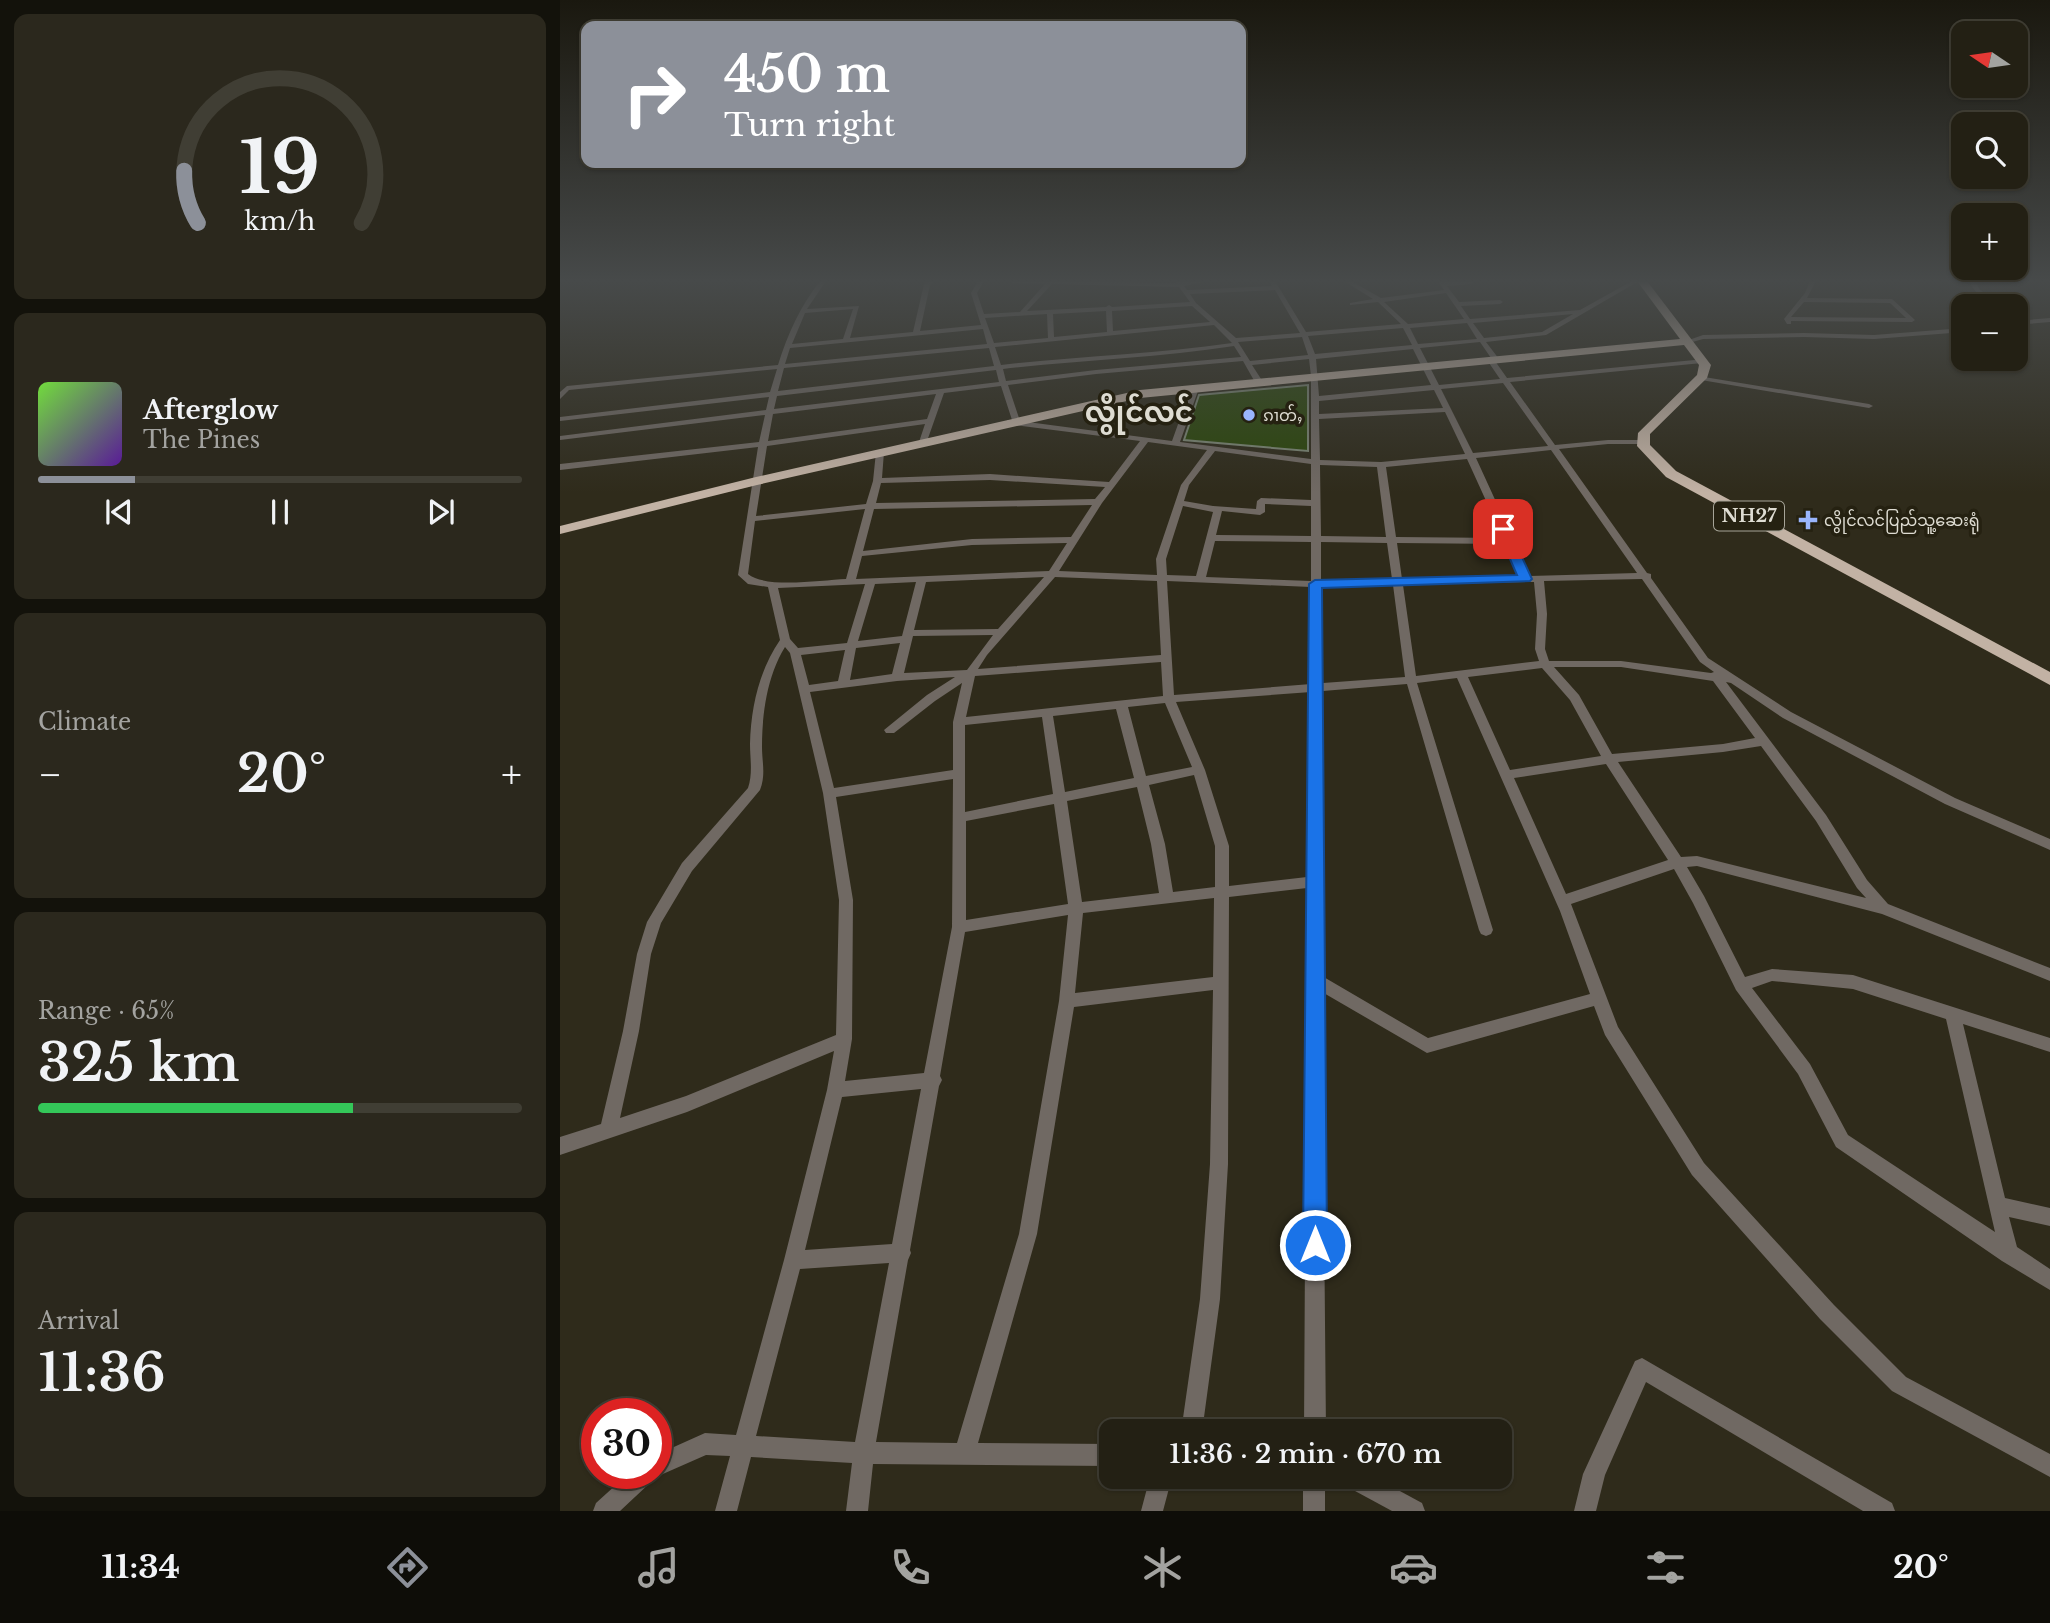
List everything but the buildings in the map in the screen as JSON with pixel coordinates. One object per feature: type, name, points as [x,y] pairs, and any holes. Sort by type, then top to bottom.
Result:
[{"type":"highway","points":[[560,530],[756,481],[1128,396],[1581,352]]},
{"type":"highway","points":[[1642,442],[1644,433],[1701,378],[1705,371],[1696,352]]},
{"type":"highway","name":"NH27","points":[[1642,442],[1646,452],[1671,474],[2050,679]]},
{"type":"street","points":[[786,352],[770,412],[756,481],[743,575],[752,582],[772,586],[1052,574],[1163,580],[1396,584],[1647,576]]},
{"type":"street","points":[[560,397],[564,389],[936,352]]},
{"type":"street","points":[[993,352],[1013,421],[1145,441],[1317,462],[1381,465],[1553,447],[1642,442]]},
{"type":"street","points":[[560,419],[1149,352]]},
{"type":"street","points":[[1243,352],[1259,382]]},
{"type":"street","points":[[1312,352],[1317,462],[1314,882],[1315,1419]]},
{"type":"street","points":[[560,438],[1004,383],[1369,352]]},
{"type":"street","points":[[1417,352],[1532,578],[1540,649],[1545,664],[1575,698],[1609,759],[1677,862],[1741,985],[1804,1069],[1842,1141],[2050,1280]]},
{"type":"street","points":[[1488,352],[1704,660],[1787,715],[1950,801],[2050,845]]},
{"type":"street","points":[[1315,399],[1702,360]]},
{"type":"street","points":[[1701,378],[1869,406]]},
{"type":"street","points":[[1175,445],[1195,388]]},
{"type":"street","points":[[923,442],[942,391]]},
{"type":"street","points":[[1315,417],[1448,410]]},
{"type":"street","points":[[560,467],[763,444],[930,421]]},
{"type":"street","points":[[890,730],[931,698],[970,673],[1001,632],[1052,574],[1098,502],[1145,441]]},
{"type":"street","points":[[1193,1419],[1210,1299],[1219,1164],[1222,846],[1199,770],[1169,699],[1161,559],[1185,485],[1212,450]]},
{"type":"street","points":[[850,583],[877,481],[880,452]]},
{"type":"street","points":[[1381,465],[1411,680],[1486,930]]},
{"type":"street","points":[[877,481],[990,477],[1111,485]]},
{"type":"street","points":[[1180,503],[1261,512],[1261,501],[1315,503]]},
{"type":"street","points":[[752,519],[871,506],[1098,502]]},
{"type":"street","points":[[1200,581],[1216,508]]},
{"type":"street","points":[[1211,538],[1504,541]]},
{"type":"street","points":[[858,554],[972,542],[1074,540]]},
{"type":"street","points":[[897,677],[921,581]]},
{"type":"street","points":[[843,684],[851,646],[871,582]]},
{"type":"street","points":[[726,1511],[793,1261],[835,1090],[844,1039],[846,900],[829,793],[805,690],[772,586]]},
{"type":"street","points":[[609,1128],[631,1031],[644,954],[654,922],[687,867],[754,790],[758,781],[756,744],[769,664],[790,646],[851,646],[907,636],[1001,632]]},
{"type":"street","points":[[805,690],[897,677],[1168,658]]},
{"type":"street","points":[[959,722],[1169,699],[1411,680],[1545,664],[1621,664],[1715,675],[1735,680]]},
{"type":"street","points":[[857,1511],[864,1453],[959,927],[959,722],[970,673]]},
{"type":"street","points":[[1461,674],[1562,901],[1611,1030],[1698,1170],[1827,1312],[1899,1384],[2050,1466]]},
{"type":"street","points":[[1715,675],[1821,818],[1862,884],[1883,908]]},
{"type":"street","points":[[1121,704],[1158,844],[1167,898]]},
{"type":"street","points":[[964,1454],[1028,1234],[1067,1000],[1076,908],[1047,712]]},
{"type":"street","points":[[1506,775],[1609,759],[1723,748],[1763,741]]},
{"type":"street","points":[[958,818],[1060,796],[1140,784],[1199,770]]},
{"type":"street","points":[[829,793],[957,774]]},
{"type":"street","points":[[1562,901],[1677,862],[1697,861],[1883,908],[2050,975]]},
{"type":"street","points":[[959,927],[1076,908],[1314,882]]},
{"type":"street","points":[[1741,985],[1772,975],[1853,982],[2050,1045]]},
{"type":"street","points":[[1314,979],[1427,1046],[1600,998]]},
{"type":"street","points":[[1067,1000],[1220,983]]},
{"type":"street","points":[[1953,1014],[2009,1254]]},
{"type":"street","points":[[560,1146],[687,1104],[844,1039]]},
{"type":"street","points":[[835,1090],[933,1080]]},
{"type":"street","points":[[1997,1205],[2050,1217]]},
{"type":"street","points":[[793,1261],[901,1253]]},
{"type":"street","points":[[1585,1511],[1594,1474],[1642,1368],[1855,1503],[1884,1511]]},
{"type":"street","points":[[672,1459],[705,1444],[864,1453],[1099,1455]]},
{"type":"street","points":[[604,1511],[627,1489]]},
{"type":"street","points":[[1152,1511],[1158,1489]]},
{"type":"street","points":[[1314,1489],[1314,1511]]},
{"type":"street","points":[[1374,1489],[1414,1511]]},
{"type":"place","name":"ၵၢတ်ႇ","points":[[1249,415]]},
{"type":"place","name":"လွိုင်လင်ပြည်သူ့ဆေးရုံ","points":[[1808,520]]},
{"type":"district","name":"လွိုင်လင်","points":[[1139,412]]},
{"type":"route","points":[[1315,1245],[1315,584],[1525,579],[1503,529]]}]
